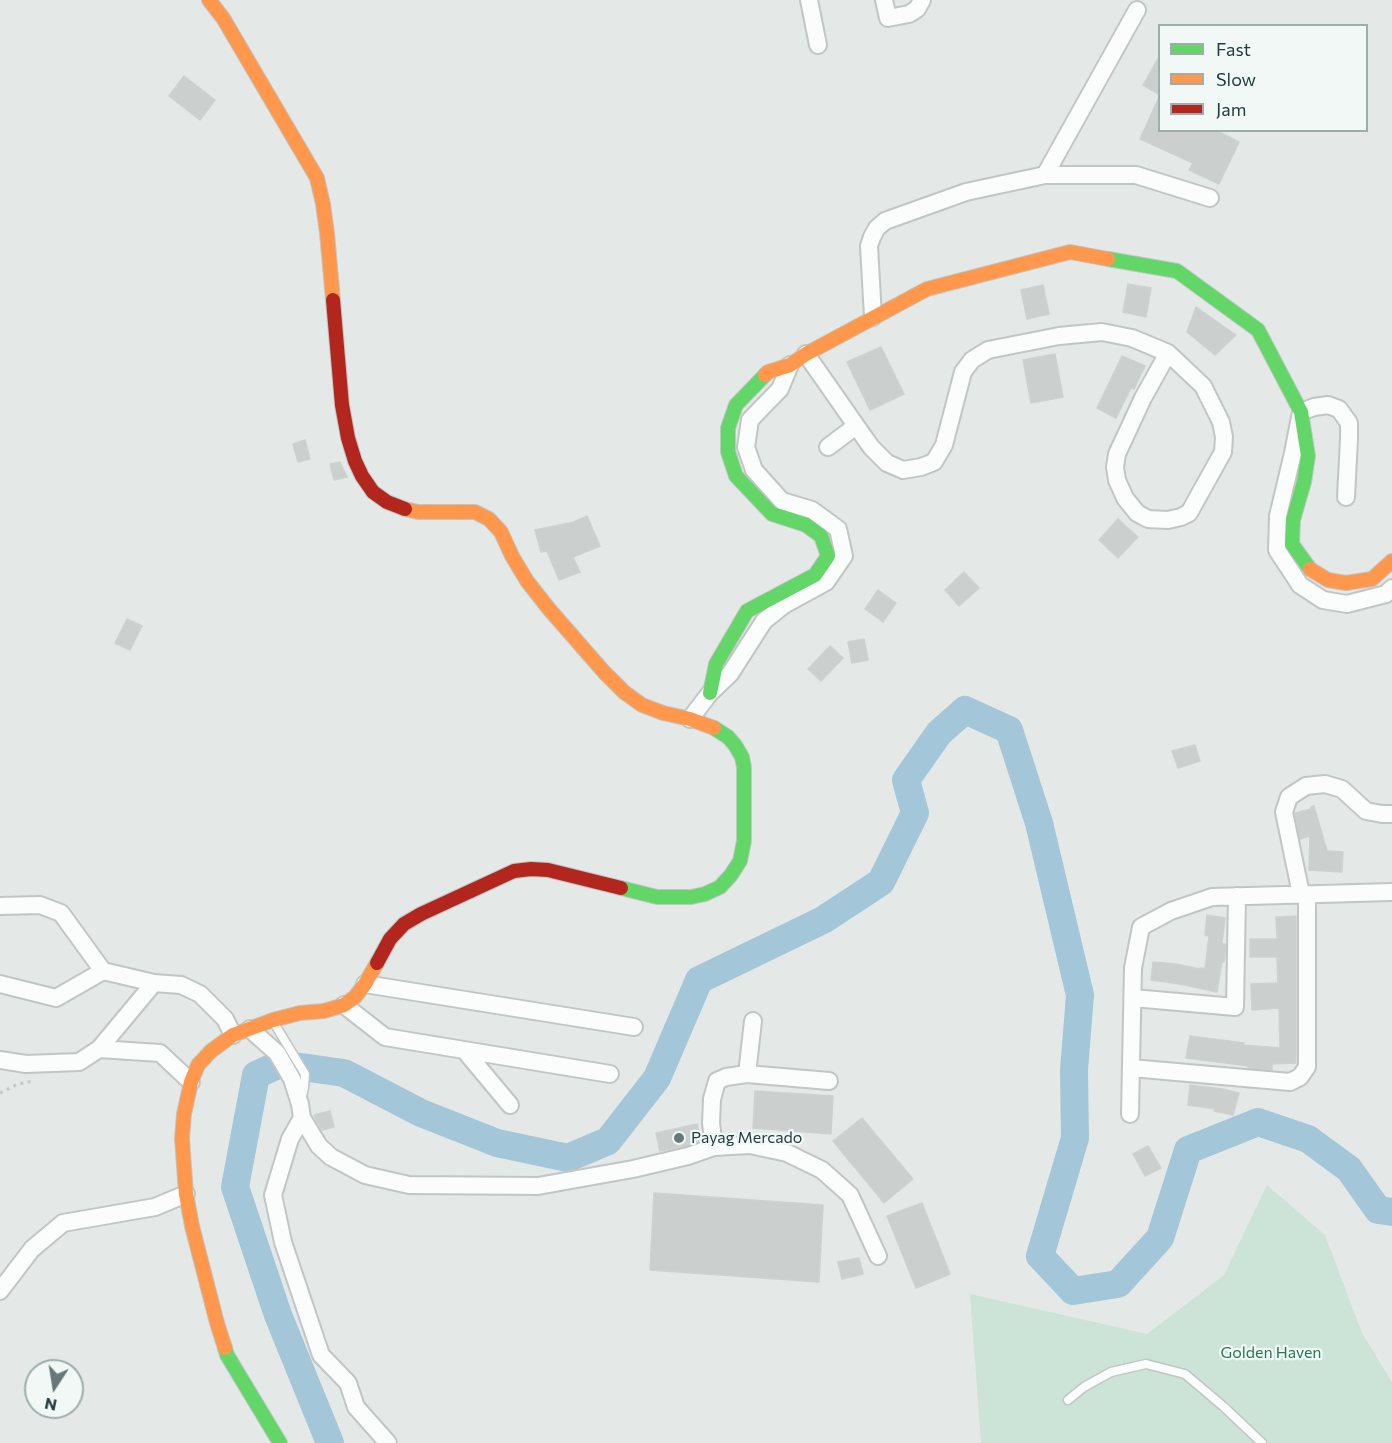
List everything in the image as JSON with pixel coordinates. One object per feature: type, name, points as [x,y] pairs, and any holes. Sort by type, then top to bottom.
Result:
[{"type":"main road","points":[[209,0],[223,18],[316,177],[327,233],[342,405],[355,460],[373,492],[387,502],[418,512],[475,512],[489,519],[501,532],[527,581],[604,672],[624,692],[642,705],[716,729],[735,745],[742,756],[744,767],[744,841],[740,861],[720,887],[691,897],[657,897],[548,870],[514,871],[404,924],[390,939],[365,984],[355,997],[344,1005],[273,1020],[233,1035],[211,1051],[198,1065],[191,1082],[184,1114],[182,1138],[186,1194],[192,1226],[227,1355],[280,1443]]},
{"type":"main road","points":[[710,693],[716,664],[747,611],[815,575],[828,556],[821,536],[806,525],[772,514],[736,476],[728,452],[728,428],[736,405],[768,372],[790,365],[806,354],[927,289],[1070,252],[1178,271],[1258,330],[1301,412],[1308,456],[1304,482],[1293,520],[1292,544],[1310,569],[1328,580],[1346,583],[1372,579],[1392,561]]},
{"type":"street","points":[[808,0],[818,45]]},
{"type":"street","points":[[884,0],[888,18],[909,15],[917,9],[922,0]]},
{"type":"street","points":[[1045,176],[1137,10]]},
{"type":"street","points":[[873,317],[869,246],[877,228],[885,221],[966,192],[1045,176],[1136,175],[1210,198]]},
{"type":"street","points":[[806,354],[871,447],[887,463],[903,470],[934,462],[944,445],[963,372],[972,360],[988,350],[1059,336],[1102,332],[1132,338],[1168,352],[1203,386],[1221,422],[1224,437],[1222,452],[1189,513],[1168,520],[1148,519],[1137,513],[1125,498],[1117,480],[1115,467],[1117,454],[1168,352]]},
{"type":"street","points":[[690,719],[710,693],[730,674],[764,621],[784,605],[826,582],[844,556],[838,529],[812,510],[782,501],[754,470],[746,447],[750,420],[780,389],[790,365]]},
{"type":"street","points":[[1346,497],[1349,423],[1339,409],[1328,405],[1301,412],[1278,516],[1277,549],[1300,585],[1323,600],[1347,604],[1386,594],[1392,588]]},
{"type":"street","points":[[828,447],[856,426]]},
{"type":"street","points":[[747,611],[764,621]]},
{"type":"street","points":[[1131,1068],[1290,1082],[1300,1077],[1306,1067],[1304,894],[1284,812],[1289,797],[1306,786],[1325,784],[1342,789],[1366,811],[1392,814]]},
{"type":"street","points":[[1130,1114],[1132,968],[1141,927],[1171,911],[1212,897],[1392,892]]},
{"type":"street","points":[[1132,998],[1235,1007],[1237,896]]},
{"type":"street","points":[[0,906],[40,905],[61,913],[103,971],[154,982],[181,985],[200,994],[225,1019],[233,1035]]},
{"type":"street","points":[[0,984],[56,998],[103,971]]},
{"type":"street","points":[[0,1060],[26,1064],[79,1062],[99,1049],[116,1031],[154,982]]},
{"type":"street","points":[[365,984],[634,1027]]},
{"type":"street","points":[[344,1005],[386,1037],[610,1074]]},
{"type":"street","points":[[747,1074],[753,1021]]},
{"type":"street","points":[[250,1029],[283,1051],[298,1077],[301,1111],[319,1146],[331,1157],[365,1175],[409,1185],[538,1186],[633,1169],[688,1156],[714,1147],[750,1145],[787,1153],[822,1170],[850,1195],[878,1256]]},
{"type":"street","points":[[99,1049],[160,1053],[191,1082]]},
{"type":"street","points":[[465,1051],[510,1104]]},
{"type":"street","points":[[714,1147],[711,1123],[712,1099],[717,1081],[726,1077],[747,1074],[829,1081]]},
{"type":"street","points":[[301,1111],[273,1195],[283,1242],[321,1355],[348,1383],[356,1407],[388,1443]]},
{"type":"street","points":[[0,1291],[32,1249],[63,1223],[155,1207],[186,1194]]},
{"type":"lane","points":[[273,1020],[283,1051]]},
{"type":"lane","points":[[1068,1400],[1084,1387],[1111,1372],[1146,1364],[1185,1374],[1262,1443]]},
{"type":"green space","name":"Golden Haven","points":[[1267,1185],[1325,1235],[1362,1333],[1392,1382],[1392,1443],[981,1443],[970,1294],[1147,1334],[1224,1275]]},
{"type":"building","points":[[1158,59],[1158,94],[1143,85]]},
{"type":"building","points":[[184,76],[215,100],[200,120],[169,96]]},
{"type":"building","points":[[1158,99],[1158,132],[1219,132],[1239,142],[1219,184],[1189,170],[1193,163],[1140,139]]},
{"type":"building","points":[[1128,284],[1151,288],[1146,317],[1123,312]]},
{"type":"building","points":[[1043,285],[1049,314],[1027,319],[1021,290]]},
{"type":"building","points":[[1196,307],[1236,335],[1215,355],[1187,332]]},
{"type":"building","points":[[881,347],[904,394],[870,410],[847,362]]},
{"type":"building","points":[[1055,354],[1063,397],[1031,403],[1023,360]]},
{"type":"building","points":[[1122,356],[1145,366],[1116,418],[1097,408]]},
{"type":"building","points":[[305,440],[310,459],[298,462],[293,444]]},
{"type":"building","points":[[340,462],[347,477],[334,480],[330,464]]},
{"type":"building","points":[[587,516],[600,546],[573,557],[580,572],[559,580],[547,551],[541,552],[535,530],[574,522]]},
{"type":"building","points":[[1118,519],[1138,537],[1118,558],[1099,540]]},
{"type":"building","points":[[964,572],[979,588],[959,606],[945,590]]},
{"type":"building","points":[[878,590],[896,603],[883,622],[865,609]]},
{"type":"building","points":[[127,619],[142,626],[130,650],[115,643]]},
{"type":"building","points":[[864,639],[868,660],[852,663],[848,642]]},
{"type":"building","points":[[830,646],[843,658],[821,681],[808,669]]},
{"type":"building","points":[[1195,745],[1200,761],[1178,768],[1172,751]]},
{"type":"building","points":[[1314,806],[1327,851],[1343,852],[1342,872],[1309,870],[1310,836],[1300,839],[1295,813]]},
{"type":"building","points":[[1207,915],[1225,918],[1222,944],[1226,944],[1226,948],[1217,992],[1151,980],[1153,962],[1205,969],[1209,936],[1205,935]]},
{"type":"building","points":[[1296,916],[1296,1063],[1272,1064],[1272,1070],[1186,1058],[1190,1036],[1244,1043],[1243,1045],[1280,1048],[1279,1008],[1252,1010],[1251,984],[1278,983],[1277,957],[1250,957],[1250,939],[1277,939],[1276,917]]},
{"type":"building","points":[[1190,1085],[1239,1093],[1233,1115],[1214,1111],[1215,1109],[1188,1105]]},
{"type":"building","points":[[755,1091],[833,1096],[831,1134],[753,1128]]},
{"type":"building","points":[[330,1111],[334,1127],[322,1130],[314,1115]]},
{"type":"building","points":[[862,1118],[913,1179],[884,1203],[833,1141]]},
{"type":"building","name":"Payag Mercado","points":[[697,1124],[701,1140],[660,1151],[656,1133]]},
{"type":"building","points":[[1148,1146],[1161,1168],[1145,1176],[1133,1154]]},
{"type":"building","points":[[654,1193],[823,1205],[819,1282],[650,1270]]},
{"type":"building","points":[[922,1203],[950,1274],[916,1288],[887,1216]]},
{"type":"building","points":[[859,1258],[863,1274],[842,1279],[838,1262]]},
{"type":"waterway","points":[[330,1443],[278,1315],[235,1187],[256,1075],[280,1064],[344,1073],[421,1113],[497,1143],[568,1158],[608,1141],[657,1078],[699,980],[823,920],[881,882],[915,813],[906,780],[939,733],[965,710],[1009,730],[1039,823],[1080,995],[1074,1070],[1075,1138],[1040,1256],[1073,1291],[1118,1284],[1160,1238],[1188,1150],[1258,1122],[1308,1139],[1349,1169],[1378,1210],[1392,1212]]},
{"type":"traffic: fast","points":[[1108,259],[1177,271],[1258,330],[1301,412],[1308,456],[1304,482],[1293,520],[1292,544],[1310,569]]},
{"type":"traffic: fast","points":[[710,693],[716,664],[747,611],[815,575],[828,556],[821,536],[806,525],[772,514],[736,476],[728,452],[728,428],[736,405],[765,375]]},
{"type":"traffic: fast","points":[[621,888],[657,897],[691,897],[705,894],[720,887],[740,861],[744,841],[744,767],[742,757],[735,745],[728,737],[714,728]]},
{"type":"traffic: fast","points":[[225,1348],[280,1443]]},
{"type":"traffic: slow","points":[[209,0],[223,18],[317,178],[327,233],[333,300]]},
{"type":"traffic: slow","points":[[765,375],[790,365],[806,354],[927,289],[1070,252],[1108,259]]},
{"type":"traffic: slow","points":[[405,509],[418,512],[475,512],[489,519],[501,532],[527,581],[604,672],[624,692],[642,705],[714,728]]},
{"type":"traffic: slow","points":[[1310,569],[1328,580],[1346,583],[1372,579],[1392,561]]},
{"type":"traffic: slow","points":[[225,1348],[192,1226],[186,1194],[182,1138],[184,1114],[191,1082],[198,1065],[211,1051],[233,1035],[273,1020],[344,1005],[355,997],[377,963]]},
{"type":"traffic: jam","points":[[333,300],[342,405],[355,461],[373,492],[387,502],[405,509]]},
{"type":"traffic: jam","points":[[377,963],[390,939],[404,924],[514,871],[548,870],[621,888]]},
{"type":"place","name":"Payag Mercado","points":[[679,1138]]}]
